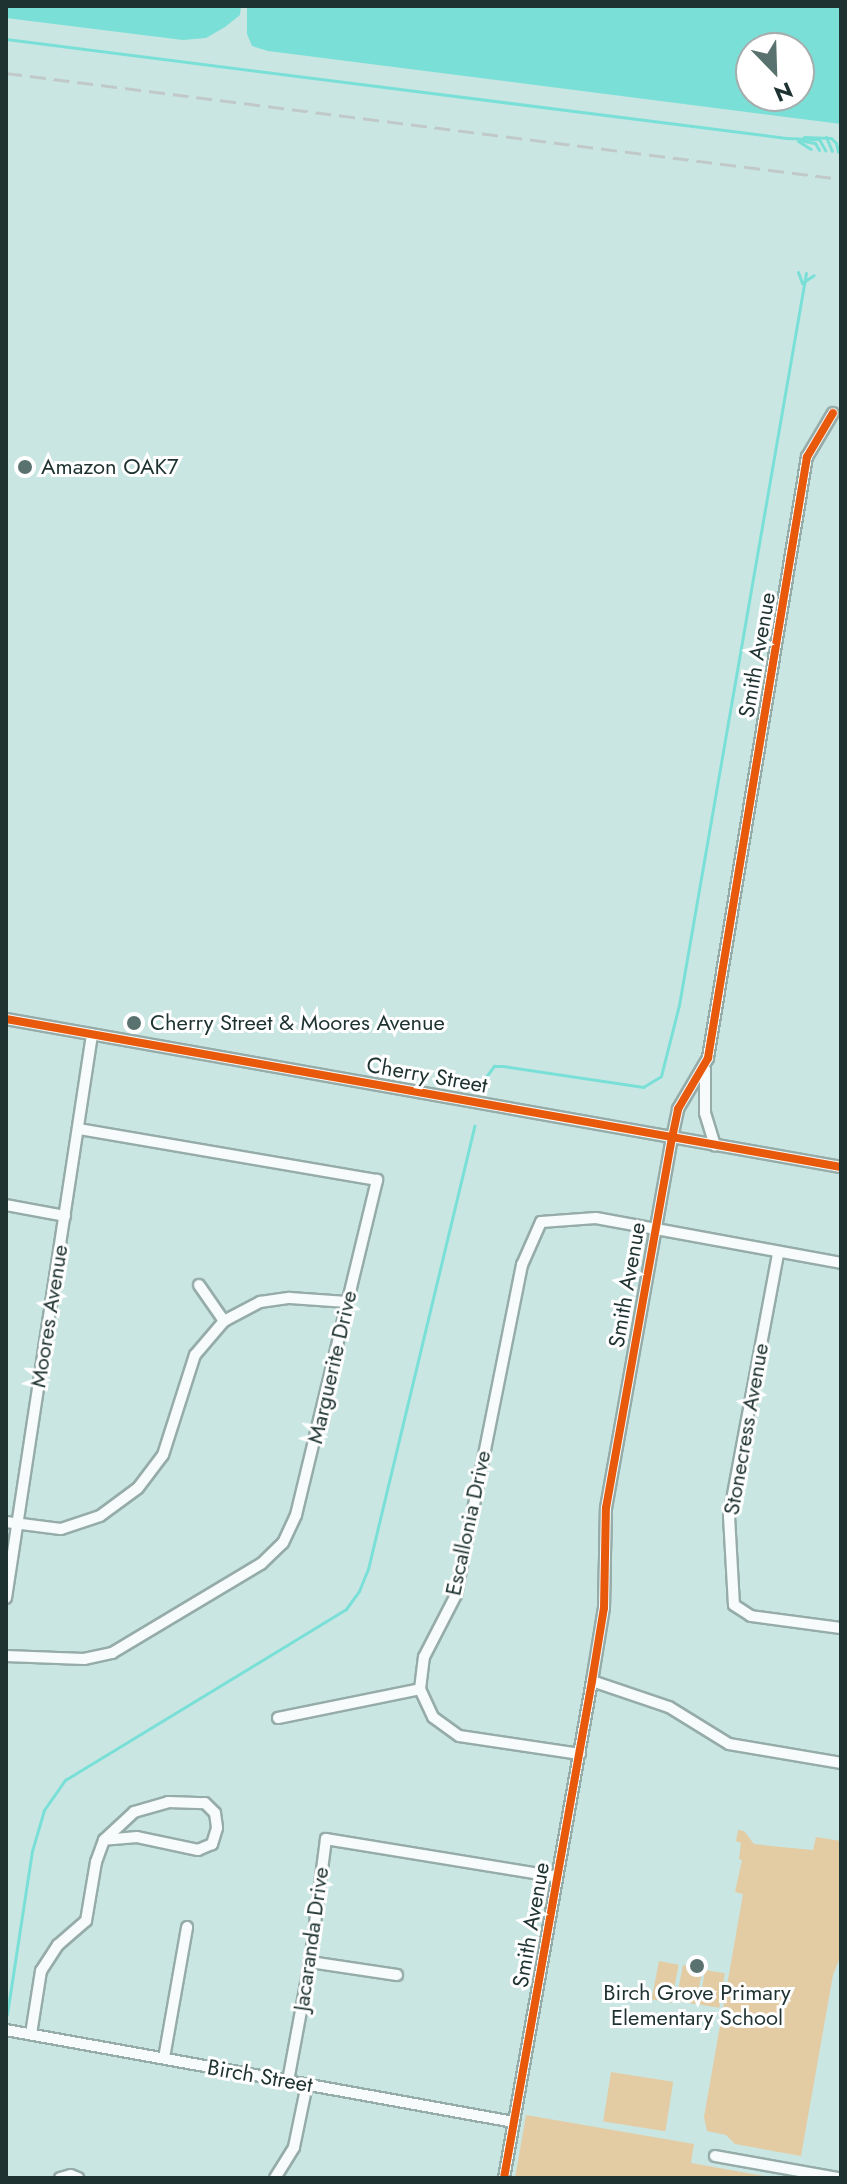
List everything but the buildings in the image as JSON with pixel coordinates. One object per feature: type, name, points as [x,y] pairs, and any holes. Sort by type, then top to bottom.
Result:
[{"type":"street","name":"Smith Avenue","points":[[504,2178],[604,1608],[606,1508],[655,1229],[678,1109],[705,1069],[807,457],[833,413]]},
{"type":"street","name":"Cherry Street","points":[[6,1019],[841,1167]]},
{"type":"street","name":"Moores Avenue","points":[[6,1598],[11,1522],[80,1129],[92,1035]]},
{"type":"street","points":[[705,1069],[705,1113],[715,1145]]},
{"type":"street","name":"Marguerite Drive","points":[[6,1656],[84,1659],[112,1653],[261,1564],[283,1543],[296,1515],[377,1180],[80,1129]]},
{"type":"street","points":[[6,1205],[65,1216]]},
{"type":"street","name":"Escallonia Drive","points":[[420,1689],[424,1657],[456,1595],[522,1265],[541,1222],[596,1218],[655,1229]]},
{"type":"street","points":[[655,1229],[778,1254],[841,1263]]},
{"type":"street","name":"Stonecress Avenue","points":[[778,1254],[729,1516],[734,1605],[751,1616],[841,1628]]},
{"type":"street","points":[[199,1285],[224,1321]]},
{"type":"street","points":[[11,1522],[61,1529],[100,1516],[138,1488],[163,1455],[195,1355],[224,1321],[260,1302],[347,1302]]},
{"type":"street","points":[[592,1681],[669,1707],[729,1744],[841,1763]]},
{"type":"street","points":[[278,1718],[420,1689],[433,1717],[459,1736],[580,1754]]},
{"type":"street","points":[[31,2034],[41,1971],[58,1945],[86,1921],[96,1862],[104,1840],[134,1812],[168,1802],[205,1803],[215,1813],[217,1828],[212,1844],[198,1850],[137,1837],[104,1840]]},
{"type":"street","name":"Jacaranda Drive","points":[[288,2081],[310,1962],[326,1839],[557,1877]]},
{"type":"street","points":[[164,2058],[187,1927]]},
{"type":"street","points":[[310,1962],[397,1975]]},
{"type":"street","name":"Birch Street","points":[[6,2030],[514,2122]]},
{"type":"street","points":[[275,2178],[294,2147],[307,2084]]},
{"type":"street","points":[[715,2156],[838,2178]]},
{"type":"street","points":[[60,2178],[71,2175],[78,2178]]},
{"type":"shaded area","points":[[738,1830],[744,1831],[754,1844],[781,1847],[813,1850],[816,1837],[841,1841],[841,1955],[833,1975],[801,2156],[735,2144],[726,2135],[707,2131],[704,2117],[743,1894],[735,1892],[742,1860],[739,1859],[741,1843],[736,1841]]},
{"type":"shaded area","points":[[659,1961],[679,1965],[671,2003],[652,1999]]},
{"type":"shaded area","points":[[683,1965],[703,1969],[696,2004],[676,2000]]},
{"type":"shaded area","points":[[705,1970],[725,1973],[719,2008],[700,2005]]},
{"type":"shaded area","points":[[611,2072],[673,2082],[665,2131],[603,2121]]},
{"type":"shaded area","points":[[526,2115],[694,2144],[691,2163],[776,2178],[515,2178]]},
{"type":"water","points":[[6,6],[241,6],[240,15],[225,27],[206,38],[183,40],[6,18]]},
{"type":"water","points":[[247,6],[841,6],[841,124],[747,112],[815,112],[815,32],[735,32],[735,110],[268,51],[252,46],[247,34]]},
{"type":"waterway","points":[[6,39],[786,138],[819,139],[825,150]]},
{"type":"waterway","points":[[804,137],[831,138],[838,152]]},
{"type":"waterway","points":[[826,137],[832,151]]},
{"type":"waterway","points":[[799,140],[815,143],[819,150]]},
{"type":"waterway","points":[[798,141],[811,149]]},
{"type":"waterway","points":[[798,272],[802,283]]},
{"type":"waterway","points":[[483,1081],[494,1066],[643,1087],[661,1076],[679,1005],[806,273]]},
{"type":"waterway","points":[[802,283],[814,275]]},
{"type":"waterway","points":[[7,2014],[32,1851],[44,1810],[65,1780],[346,1609],[359,1591],[368,1569],[474,1126]]},
{"type":"railway","points":[[6,73],[841,179]]},
{"type":"cycle path","points":[[504,2178],[604,1608],[606,1508],[672,1138],[678,1109],[708,1058],[807,457],[833,413]]},
{"type":"cycle path","points":[[6,1019],[841,1167]]},
{"type":"place","name":"Amazon OAK7","points":[[25,467]]},
{"type":"place","name":"Cherry Street & Moores Avenue","points":[[134,1023]]},
{"type":"place","name":"Birch Grove Primary Elementary School","points":[[697,1966]]}]
